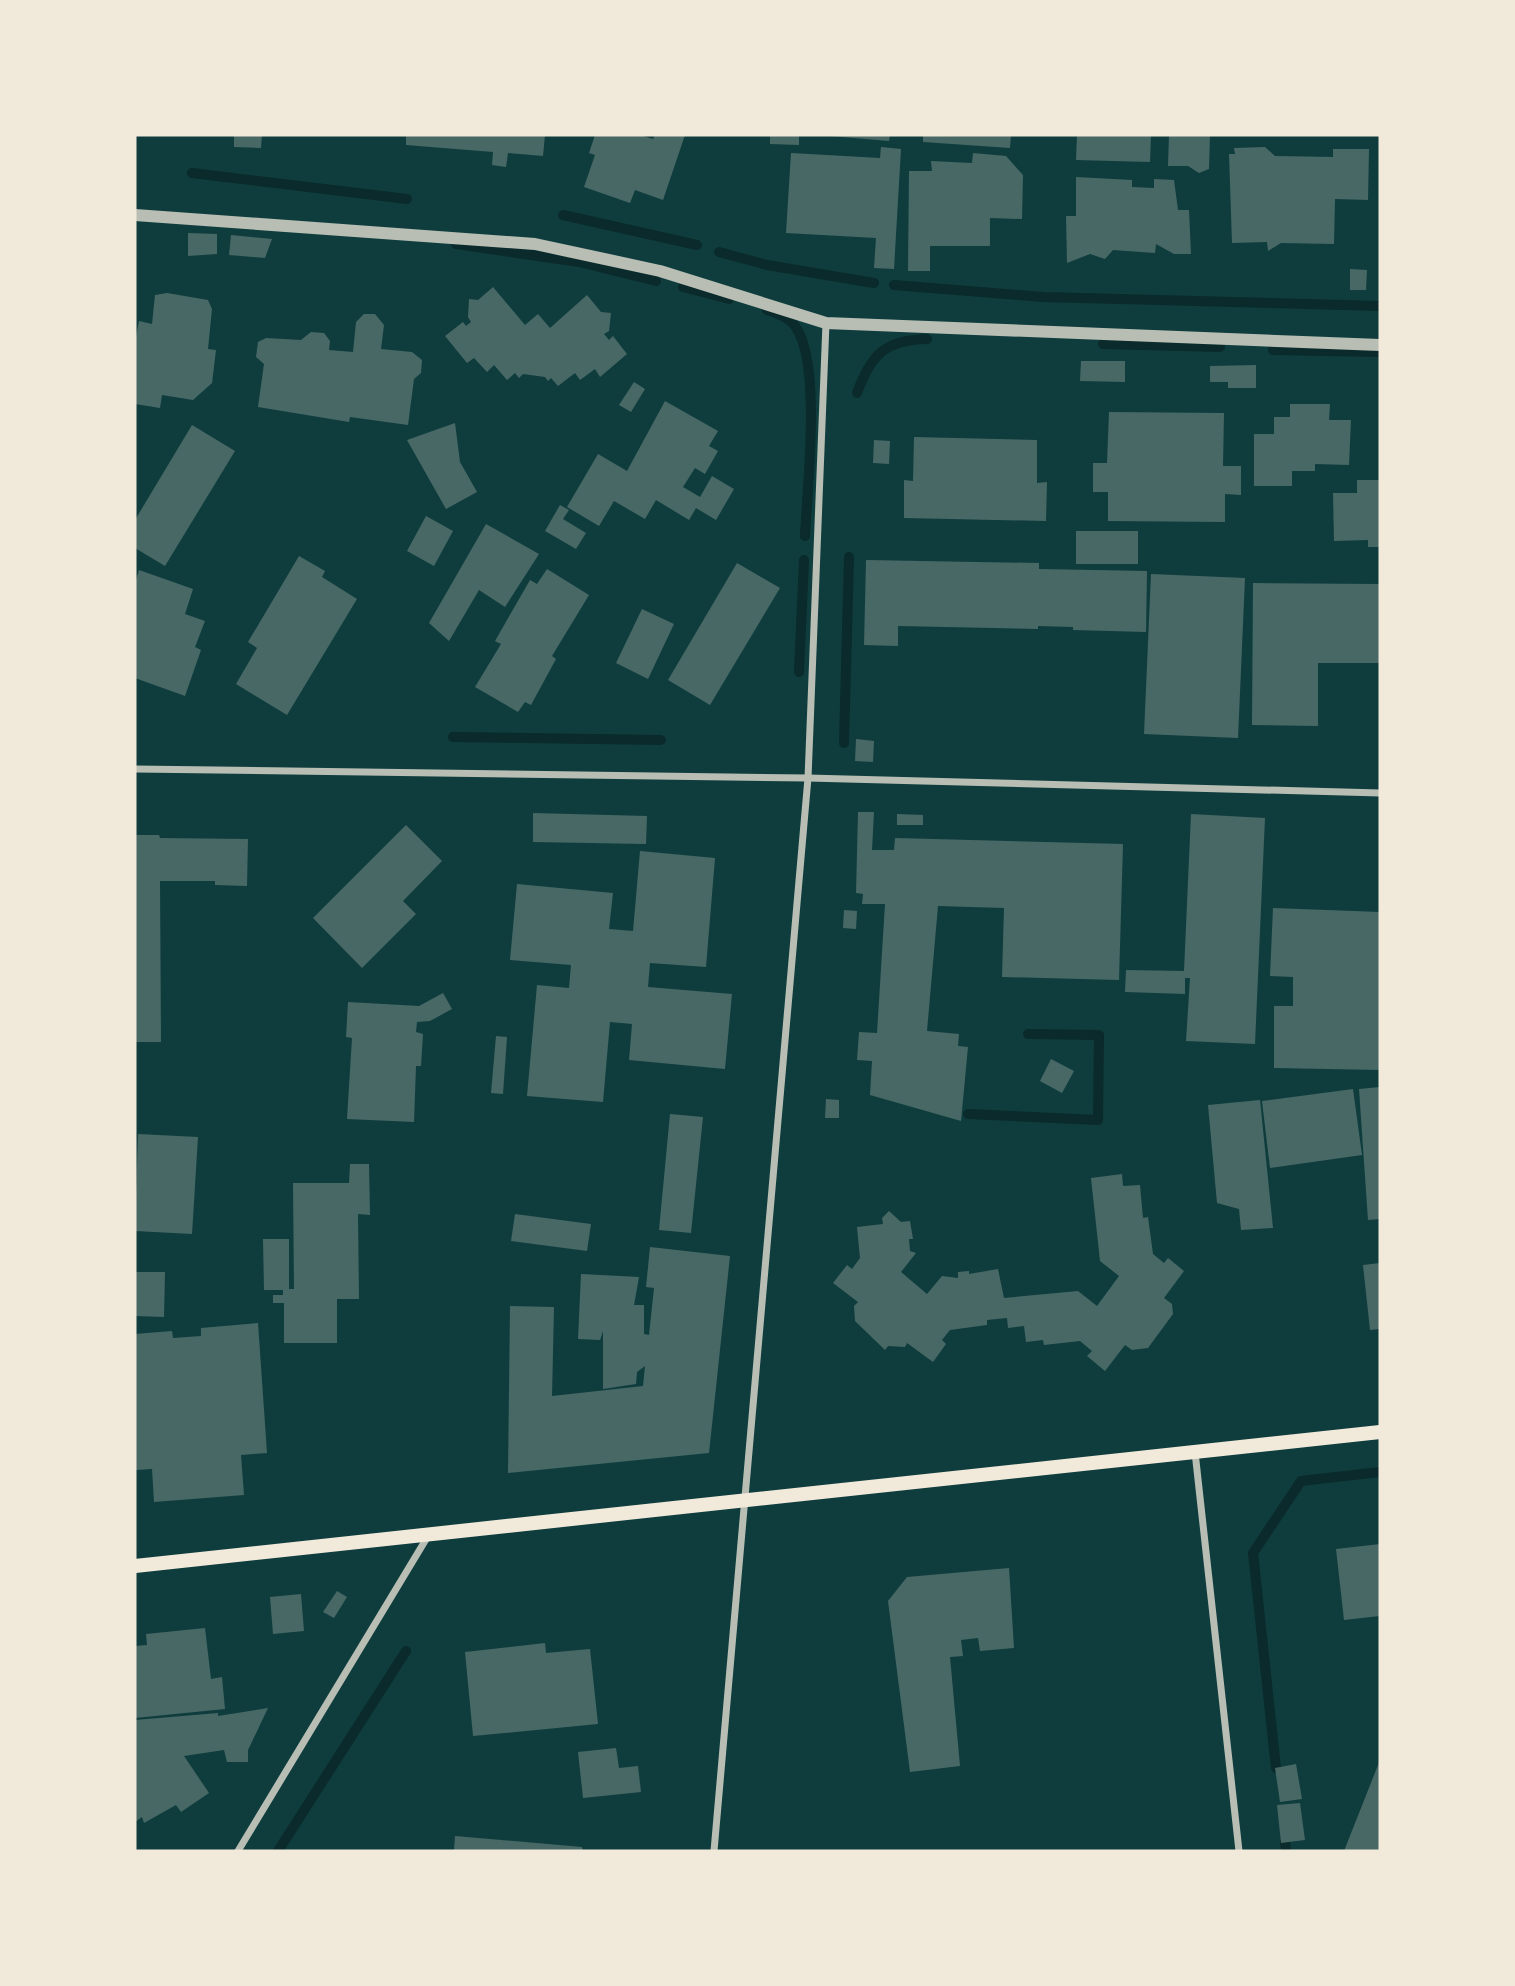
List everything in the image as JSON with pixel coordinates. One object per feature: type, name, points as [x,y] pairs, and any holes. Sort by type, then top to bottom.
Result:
[{"type":"main road","points":[[135,1566],[1380,1432]]},
{"type":"street","points":[[135,215],[535,244],[660,271],[826,323],[1380,345]]},
{"type":"street","points":[[714,1851],[808,778],[826,323]]},
{"type":"street","points":[[135,769],[808,778],[1380,793]]},
{"type":"street","points":[[1195,1452],[1239,1851]]},
{"type":"street","points":[[238,1851],[428,1536]]},
{"type":"building","points":[[234,135],[262,135],[261,148],[234,147]]},
{"type":"building","points":[[406,135],[545,135],[543,156],[508,153],[506,167],[492,165],[493,152],[406,145]]},
{"type":"building","points":[[595,135],[640,135],[653,139],[655,135],[685,135],[663,200],[635,190],[630,203],[584,187],[595,155],[589,153]]},
{"type":"building","points":[[770,135],[799,135],[799,145],[770,144]]},
{"type":"building","points":[[819,135],[890,135],[889,141]]},
{"type":"building","points":[[923,135],[1011,135],[1010,148],[923,142]]},
{"type":"building","points":[[1077,135],[1151,135],[1150,162],[1076,160]]},
{"type":"building","points":[[1169,135],[1210,135],[1209,169],[1199,173],[1188,166],[1168,166]]},
{"type":"building","points":[[881,147],[901,149],[894,269],[874,268],[876,238],[786,233],[791,153],[880,158]]},
{"type":"building","points":[[1265,147],[1275,156],[1333,157],[1333,149],[1369,149],[1368,200],[1335,199],[1334,244],[1281,243],[1268,251],[1267,242],[1232,243],[1229,154],[1235,154],[1234,148]]},
{"type":"building","points":[[973,153],[1006,156],[1023,175],[1022,219],[990,218],[990,246],[930,246],[930,271],[908,271],[909,171],[932,171],[931,161],[972,163]]},
{"type":"building","points":[[1076,177],[1132,180],[1132,187],[1154,188],[1154,179],[1174,180],[1178,210],[1189,210],[1191,254],[1174,254],[1156,244],[1155,253],[1113,250],[1105,259],[1090,254],[1067,263],[1066,216],[1076,216]]},
{"type":"building","points":[[188,233],[217,234],[217,254],[188,256]]},
{"type":"building","points":[[231,235],[272,239],[265,258],[229,255]]},
{"type":"building","points":[[1350,269],[1367,270],[1366,290],[1350,290]]},
{"type":"building","points":[[493,287],[525,325],[538,314],[550,328],[587,295],[601,312],[611,313],[609,331],[604,334],[609,340],[613,336],[627,354],[600,377],[595,369],[580,380],[575,373],[558,386],[551,378],[548,381],[545,377],[523,374],[519,378],[515,373],[507,380],[494,365],[487,372],[474,358],[467,363],[445,336],[463,322],[466,326],[471,322],[468,317],[469,299],[478,300]]},
{"type":"building","points":[[167,293],[208,300],[212,309],[208,349],[216,350],[212,383],[193,400],[162,395],[160,408],[135,404],[135,342],[139,321],[152,324],[155,295]]},
{"type":"building","points":[[364,314],[375,314],[384,325],[381,349],[412,352],[422,360],[421,373],[414,379],[408,425],[350,417],[349,422],[258,407],[264,364],[256,357],[258,342],[266,338],[301,340],[311,332],[324,333],[330,341],[329,350],[353,352],[356,322]]},
{"type":"building","points":[[1081,361],[1125,361],[1125,382],[1080,381]]},
{"type":"building","points":[[1256,365],[1256,388],[1228,388],[1228,382],[1210,382],[1210,366]]},
{"type":"building","points":[[634,382],[645,389],[631,412],[619,405]]},
{"type":"building","points":[[665,401],[718,431],[709,446],[718,451],[705,474],[695,468],[683,487],[700,497],[712,476],[734,489],[716,520],[696,508],[689,520],[656,500],[645,519],[614,501],[599,526],[567,507],[598,454],[627,471]]},
{"type":"building","points":[[1290,404],[1330,404],[1329,420],[1351,420],[1349,465],[1315,464],[1315,471],[1292,471],[1292,486],[1254,486],[1254,434],[1274,434],[1274,417],[1290,417]]},
{"type":"building","points":[[1109,412],[1224,413],[1223,466],[1241,466],[1241,495],[1225,494],[1225,522],[1108,521],[1108,492],[1093,492],[1093,463],[1107,463]]},
{"type":"building","points":[[455,423],[460,462],[477,492],[446,509],[407,440]]},
{"type":"building","points":[[192,425],[235,451],[165,566],[135,548],[135,520]]},
{"type":"building","points":[[914,437],[1037,440],[1037,483],[1047,482],[1046,521],[904,518],[904,480],[913,481]]},
{"type":"building","points":[[874,440],[890,441],[889,464],[873,463]]},
{"type":"building","points":[[1357,480],[1380,480],[1380,547],[1368,547],[1368,540],[1334,541],[1333,493],[1357,493]]},
{"type":"building","points":[[560,505],[569,510],[563,519],[586,533],[576,549],[545,531]]},
{"type":"building","points":[[426,516],[453,531],[434,566],[407,551]]},
{"type":"building","points":[[486,524],[539,554],[505,607],[479,590],[449,641],[429,623]]},
{"type":"building","points":[[1076,531],[1138,531],[1138,564],[1076,564]]},
{"type":"building","points":[[299,556],[325,571],[322,577],[357,599],[287,715],[236,684],[257,648],[248,642]]},
{"type":"building","points":[[866,560],[1039,563],[1039,569],[1147,571],[1146,632],[1038,626],[1038,629],[898,626],[898,646],[864,645]]},
{"type":"building","points":[[737,563],[780,588],[710,705],[668,680]]},
{"type":"building","points":[[547,569],[589,595],[552,656],[556,659],[531,705],[525,702],[518,712],[475,687],[501,644],[495,641],[530,580],[537,584]]},
{"type":"building","points":[[139,570],[193,589],[185,614],[205,621],[195,647],[201,650],[185,696],[135,678],[135,583]]},
{"type":"building","points":[[1151,574],[1245,578],[1238,738],[1144,734]]},
{"type":"building","points":[[1253,583],[1380,584],[1380,663],[1318,663],[1318,726],[1252,725]]},
{"type":"building","points":[[642,609],[674,624],[648,679],[616,663]]},
{"type":"building","points":[[856,739],[874,741],[873,762],[855,761]]},
{"type":"building","points":[[858,812],[874,812],[872,850],[894,850],[895,838],[1123,844],[1119,980],[1002,977],[1004,908],[938,906],[927,1031],[959,1034],[958,1046],[968,1047],[961,1121],[870,1095],[872,1061],[857,1060],[859,1032],[877,1033],[885,904],[862,904],[863,894],[856,893]]},
{"type":"building","points":[[533,813],[647,816],[646,844],[533,842]]},
{"type":"building","points":[[897,814],[923,815],[923,825],[897,825]]},
{"type":"building","points":[[1191,814],[1265,818],[1255,1044],[1186,1041],[1190,978],[1185,978],[1185,994],[1125,992],[1126,970],[1184,971]]},
{"type":"building","points":[[406,825],[442,861],[403,901],[416,914],[362,968],[313,918]]},
{"type":"building","points":[[135,835],[159,835],[160,838],[248,839],[247,886],[215,885],[215,881],[160,881],[161,1042],[135,1042]]},
{"type":"building","points":[[640,851],[715,858],[706,967],[650,963],[648,987],[732,994],[725,1069],[629,1060],[632,1024],[610,1022],[603,1102],[527,1096],[537,985],[569,988],[571,965],[510,960],[517,884],[613,893],[609,929],[633,931]]},
{"type":"building","points":[[1273,908],[1380,912],[1380,1070],[1274,1068],[1274,1006],[1293,1006],[1293,977],[1270,976]]},
{"type":"building","points":[[844,910],[857,911],[856,929],[843,928]]},
{"type":"building","points":[[443,993],[452,1009],[430,1021],[417,1022],[416,1032],[423,1034],[421,1066],[416,1066],[414,1122],[347,1119],[352,1038],[346,1037],[348,1002],[419,1006]]},
{"type":"building","points":[[496,1036],[507,1037],[503,1094],[491,1093]]},
{"type":"building","points":[[1051,1059],[1074,1071],[1062,1093],[1040,1081]]},
{"type":"building","points":[[1380,1087],[1380,1219],[1368,1220],[1359,1089]]},
{"type":"building","points":[[1353,1089],[1362,1155],[1270,1168],[1262,1101]]},
{"type":"building","points":[[826,1099],[839,1100],[839,1118],[825,1118]]},
{"type":"building","points":[[1260,1100],[1273,1228],[1241,1230],[1239,1209],[1217,1203],[1208,1105]]},
{"type":"building","points":[[670,1114],[703,1117],[691,1233],[659,1230]]},
{"type":"building","points":[[138,1134],[198,1137],[192,1234],[135,1231]]},
{"type":"building","points":[[350,1164],[369,1164],[370,1215],[358,1214],[359,1299],[337,1299],[337,1343],[284,1343],[284,1303],[273,1303],[273,1295],[283,1295],[283,1290],[264,1290],[263,1239],[289,1239],[289,1289],[294,1289],[293,1183],[349,1183]]},
{"type":"building","points":[[1122,1174],[1123,1186],[1140,1185],[1143,1218],[1148,1217],[1153,1254],[1164,1263],[1168,1258],[1184,1271],[1164,1298],[1172,1304],[1173,1314],[1148,1348],[1132,1350],[1125,1345],[1105,1371],[1087,1356],[1092,1351],[1080,1341],[1044,1345],[1043,1340],[1026,1342],[1024,1326],[1008,1328],[1007,1318],[987,1320],[987,1325],[950,1330],[942,1340],[946,1344],[933,1362],[907,1343],[905,1347],[888,1346],[885,1350],[855,1321],[854,1306],[858,1302],[833,1283],[847,1265],[852,1269],[860,1258],[857,1227],[883,1224],[882,1218],[889,1211],[901,1222],[910,1221],[913,1239],[909,1239],[910,1251],[916,1253],[901,1272],[927,1294],[942,1276],[958,1278],[958,1272],[969,1271],[969,1274],[998,1269],[1004,1298],[1078,1291],[1097,1306],[1119,1276],[1100,1261],[1091,1178]]},
{"type":"building","points":[[515,1214],[591,1224],[587,1251],[511,1241]]},
{"type":"building","points":[[650,1247],[730,1256],[709,1453],[508,1473],[510,1306],[554,1307],[552,1396],[643,1386],[645,1366],[637,1372],[636,1384],[603,1389],[603,1331],[600,1340],[578,1339],[581,1274],[639,1277],[634,1305],[644,1305],[644,1334],[649,1335],[654,1288],[646,1287]]},
{"type":"building","points":[[1380,1263],[1380,1329],[1370,1330],[1363,1265]]},
{"type":"building","points":[[135,1272],[165,1272],[164,1317],[135,1316]]},
{"type":"building","points":[[258,1323],[267,1453],[241,1455],[244,1495],[154,1502],[152,1469],[136,1470],[135,1334],[172,1331],[173,1338],[201,1336],[201,1328]]},
{"type":"building","points":[[1380,1544],[1380,1616],[1344,1620],[1336,1549]]},
{"type":"building","points":[[1009,1568],[1014,1648],[980,1651],[978,1638],[961,1640],[963,1656],[950,1657],[960,1766],[910,1772],[888,1601],[907,1577]]},
{"type":"building","points":[[337,1591],[347,1597],[334,1618],[323,1612]]},
{"type":"building","points":[[301,1594],[304,1631],[273,1634],[270,1597]]},
{"type":"building","points":[[205,1628],[211,1679],[222,1677],[225,1709],[135,1718],[135,1646],[147,1645],[146,1634]]},
{"type":"building","points":[[545,1643],[546,1653],[590,1649],[598,1724],[473,1736],[465,1652]]},
{"type":"building","points":[[268,1708],[248,1750],[248,1762],[227,1762],[224,1750],[184,1756],[209,1793],[181,1812],[176,1805],[144,1823],[142,1817],[135,1822],[135,1720],[218,1713],[218,1716]]},
{"type":"building","points":[[616,1748],[619,1768],[638,1766],[641,1792],[583,1798],[578,1752]]},
{"type":"building","points":[[1380,1760],[1380,1851],[1344,1851]]},
{"type":"building","points":[[1296,1764],[1302,1799],[1280,1802],[1275,1768]]},
{"type":"building","points":[[1300,1803],[1305,1840],[1281,1843],[1277,1805]]},
{"type":"building","points":[[455,1836],[582,1847],[583,1851],[454,1851]]},
{"type":"waterway","points":[[192,173],[407,199]]},
{"type":"waterway","points":[[563,215],[697,245]]},
{"type":"waterway","points":[[456,244],[579,262],[656,281]]},
{"type":"waterway","points":[[719,252],[767,265],[874,283]]},
{"type":"waterway","points":[[894,285],[1043,297],[1380,306]]},
{"type":"waterway","points":[[683,287],[729,299]]},
{"type":"waterway","points":[[767,310],[779,314],[795,326],[803,343],[808,367],[811,426],[805,536]]},
{"type":"waterway","points":[[857,393],[868,369],[881,352],[900,343],[927,339]]},
{"type":"waterway","points":[[1103,344],[1220,347]]},
{"type":"waterway","points":[[1273,350],[1380,352]]},
{"type":"waterway","points":[[844,743],[849,557]]},
{"type":"waterway","points":[[799,672],[804,560]]},
{"type":"waterway","points":[[453,737],[661,740]]},
{"type":"waterway","points":[[968,1114],[1098,1120],[1099,1035],[1028,1034]]},
{"type":"waterway","points":[[1276,1768],[1253,1553],[1301,1481],[1380,1472]]},
{"type":"waterway","points":[[278,1851],[406,1651]]},
{"type":"waterway","points":[[1285,1842],[1286,1851]]}]
